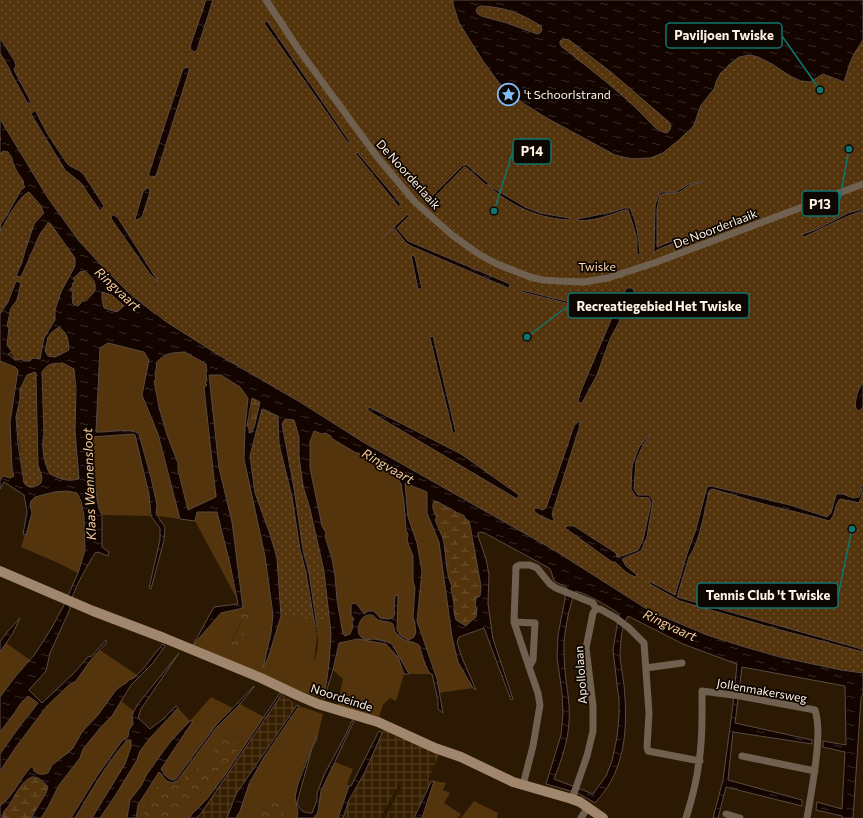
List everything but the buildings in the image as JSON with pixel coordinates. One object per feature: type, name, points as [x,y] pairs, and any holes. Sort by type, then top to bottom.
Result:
[{"type":"street","name":"De Noorderlaaik","points":[[266,0],[299,50],[378,158],[415,202],[452,235],[480,255],[497,264],[530,277],[543,280],[584,282],[608,278],[654,264],[863,184]]},
{"type":"street","points":[[523,785],[533,746],[540,705],[538,692],[514,622],[516,567],[520,565],[537,568],[550,584],[556,588],[594,603],[596,609],[600,609],[616,618],[644,643],[649,713],[648,751],[700,761]]},
{"type":"street","name":"Noordeinde","points":[[0,571],[67,601],[164,638],[261,678],[318,704],[378,722],[435,748],[461,757],[504,778],[523,785],[574,793],[580,802],[603,818]]},
{"type":"street","name":"Apollolaan","points":[[574,793],[587,756],[593,731],[593,706],[586,648],[593,613],[596,609]]},
{"type":"street","points":[[514,622],[535,623],[533,660],[529,667]]},
{"type":"street","points":[[646,668],[682,663]]},
{"type":"street","name":"Jollenmakersweg","points":[[686,818],[692,799],[700,761],[702,690],[815,710],[817,717],[818,737],[815,771],[807,818]]},
{"type":"street","points":[[742,756],[815,771]]},
{"type":"street","points":[[581,818],[588,807]]},
{"type":"street","points":[[726,814],[740,818]]},
{"type":"shaded area","points":[[282,694],[297,705],[236,794],[227,818],[197,818]]},
{"type":"shaded area","points":[[381,727],[440,753],[428,780],[434,781],[431,782],[414,818],[385,818],[402,786],[399,784],[380,818],[343,818],[349,800],[365,772],[382,733]]},
{"type":"green space","name":"Twiske","points":[[0,0],[863,0],[863,678],[745,647],[707,635],[650,611],[554,550],[363,442],[300,402],[217,354],[154,313],[129,293],[79,241],[48,198],[0,119]]},
{"type":"green space","points":[[0,137],[29,192],[42,207],[50,223],[75,258],[75,266],[85,271],[102,291],[112,295],[124,306],[117,312],[104,308],[89,297],[78,306],[73,304],[66,332],[74,368],[79,479],[30,488],[24,483],[16,417],[20,389],[27,375],[15,360],[7,345],[0,313]]},
{"type":"green space","points":[[108,343],[144,352],[149,360],[142,395],[158,434],[180,519],[158,516],[156,513],[153,485],[139,434],[136,431],[96,433],[100,348]]},
{"type":"green space","points":[[185,352],[206,364],[207,385],[204,388],[216,497],[188,510],[178,470],[178,463],[167,435],[159,407],[154,381],[156,379],[154,375],[156,363],[159,360],[169,354]]},
{"type":"green space","points":[[0,361],[15,367],[18,370],[12,468],[14,476],[10,478],[3,476],[0,480]]},
{"type":"green space","points":[[209,374],[221,375],[240,387],[248,398],[244,459],[265,556],[273,615],[271,633],[264,665],[268,658],[281,616],[306,573],[317,636],[314,662],[318,640],[309,573],[324,571],[331,634],[329,664],[324,699],[297,690],[193,645],[221,613],[227,611],[226,617],[242,619],[228,650],[253,614],[241,611],[240,609],[243,608],[232,522],[219,468]]},
{"type":"green space","points":[[252,398],[260,401],[252,432],[248,433],[247,426],[250,417]]},
{"type":"green space","points":[[262,409],[294,420],[299,437],[324,571],[329,621],[281,616],[255,493],[250,456]]},
{"type":"green space","points":[[314,431],[322,434],[325,433],[331,436],[331,438],[384,465],[395,473],[401,484],[406,530],[408,535],[407,542],[413,556],[413,581],[415,588],[413,617],[416,632],[414,637],[408,640],[401,636],[397,630],[398,595],[393,618],[380,618],[374,611],[364,614],[356,604],[354,619],[352,622],[353,627],[350,634],[345,636],[343,635],[332,559],[325,535],[326,533],[322,526],[310,468],[310,442]]},
{"type":"green space","points":[[135,435],[149,494],[151,516],[102,515],[97,499],[91,437]]},
{"type":"green space","points":[[405,483],[427,492],[427,513],[439,542],[458,662],[473,688],[439,693],[437,679],[417,621],[422,571],[417,543],[408,517]]},
{"type":"green space","points":[[67,491],[77,493],[84,520],[85,549],[78,573],[21,547],[32,513],[30,505],[31,501],[35,497],[54,492]]},
{"type":"green space","points":[[434,501],[463,515],[469,521],[481,586],[476,618],[466,626],[456,621],[451,588],[452,586],[446,565],[441,533],[435,519],[437,517],[433,507]]},
{"type":"green space","points":[[197,512],[217,512],[230,564],[236,597],[195,521]]},
{"type":"green space","points":[[240,609],[241,611],[253,614],[234,653],[228,650],[242,620],[226,617],[227,611]]},
{"type":"green space","points":[[370,615],[378,620],[393,624],[395,632],[407,641],[419,645],[430,674],[409,674],[392,644],[372,639],[365,640],[361,637],[358,633],[359,622],[362,618]]},
{"type":"green space","points":[[358,639],[386,644],[398,657],[404,674],[396,701],[390,698],[383,705],[379,717],[337,707],[343,679],[333,670],[339,643]]},
{"type":"green space","points":[[6,643],[30,660],[0,697],[0,652]]},
{"type":"green space","points":[[100,650],[137,675],[116,690],[98,715],[82,732],[73,748],[52,765],[48,773],[41,774],[34,771],[25,773],[11,795],[0,806],[0,771],[47,706],[69,685],[76,681]]},
{"type":"green space","points":[[28,695],[38,703],[0,754],[0,732]]},
{"type":"green space","points":[[211,697],[233,708],[213,729],[176,779],[171,779],[167,777],[161,769],[193,721],[190,721]]},
{"type":"green space","points":[[121,701],[134,711],[132,716],[133,724],[129,730],[128,737],[122,741],[97,776],[71,818],[41,818],[59,785],[80,758],[83,749],[112,716]]},
{"type":"green space","points":[[240,704],[264,717],[207,799],[188,818],[177,818],[211,782],[216,772],[227,765],[236,753],[243,739],[230,735],[209,761],[175,785],[153,787],[142,818],[136,818],[138,805],[159,772],[167,781],[177,781],[217,727]]},
{"type":"green space","points":[[299,706],[323,714],[317,739],[316,738],[304,766],[297,789],[297,818],[285,818],[283,815],[283,801],[265,804],[257,818],[236,818],[240,811],[249,784],[264,757]]},
{"type":"green space","points":[[178,708],[190,721],[171,741],[130,800],[127,818],[100,818],[137,760],[140,751],[149,739]]},
{"type":"green space","points":[[226,733],[243,739],[236,753],[227,765],[216,772],[211,782],[177,818],[142,818],[153,787],[175,785],[209,761],[219,739]]},
{"type":"green space","points":[[128,739],[131,740],[131,747],[125,764],[92,818],[75,818],[98,778]]},
{"type":"green space","points":[[335,762],[353,769],[347,784],[349,786],[338,818],[313,818],[316,816],[318,810],[322,788]]},
{"type":"green space","points":[[32,777],[42,780],[48,787],[31,818],[3,818],[2,815],[4,811],[18,790],[24,782]]},
{"type":"green space","points":[[434,781],[446,783],[443,790],[450,793],[444,803],[461,814],[458,818],[422,818]]},
{"type":"green space","points":[[275,791],[283,801],[283,815],[285,818],[257,818],[265,804]]},
{"type":"green space","points":[[474,801],[498,813],[497,818],[461,818]]},
{"type":"water","points":[[206,0],[213,0],[197,50],[195,52],[191,50],[190,47]]},
{"type":"water","points":[[453,0],[863,0],[863,40],[854,54],[844,82],[823,74],[810,82],[801,81],[758,57],[750,55],[739,57],[720,74],[714,89],[701,105],[694,125],[690,130],[663,153],[650,158],[631,159],[615,155],[545,117],[523,103],[499,83],[459,23]],"holes":[[[480,6],[505,9],[519,14],[541,26],[542,30],[537,34],[507,23],[481,16],[476,11]],[[564,39],[569,40],[611,72],[669,122],[671,126],[670,130],[667,133],[660,131],[654,126],[614,88],[562,47],[560,41]]]},
{"type":"water","points":[[267,21],[350,142],[348,143],[264,23]]},
{"type":"water","points":[[0,38],[14,60],[16,65],[14,70],[31,102],[28,104],[0,53]]},
{"type":"water","points":[[187,67],[189,68],[189,71],[156,176],[151,177],[149,173],[183,69]]},
{"type":"water","points":[[35,110],[47,133],[66,162],[84,175],[104,206],[100,211],[81,183],[65,170],[31,114]]},
{"type":"water","points":[[0,119],[48,198],[79,241],[129,293],[165,321],[217,354],[300,402],[363,442],[554,550],[650,611],[707,635],[745,647],[780,657],[841,670],[863,673],[863,693],[861,698],[853,818],[842,818],[842,816],[816,810],[817,802],[842,809],[845,752],[823,747],[823,741],[846,745],[845,686],[742,667],[735,723],[812,740],[812,744],[733,732],[728,780],[802,800],[802,806],[726,787],[718,818],[713,818],[723,780],[737,664],[683,644],[628,616],[622,630],[620,655],[625,697],[625,734],[620,758],[611,781],[606,790],[595,803],[578,793],[546,784],[561,735],[563,714],[562,693],[557,657],[558,635],[567,588],[554,581],[549,568],[485,533],[478,533],[489,574],[488,604],[493,639],[513,699],[511,700],[484,628],[459,637],[457,643],[476,690],[473,688],[458,662],[452,637],[439,542],[427,513],[427,492],[405,483],[408,517],[417,543],[422,571],[417,621],[437,679],[443,713],[438,709],[438,700],[432,674],[430,674],[425,664],[419,645],[401,638],[395,632],[393,624],[390,622],[378,620],[371,615],[367,615],[361,620],[358,632],[362,638],[368,640],[374,639],[385,641],[392,644],[409,674],[404,674],[398,657],[386,644],[358,639],[339,643],[324,699],[329,664],[331,634],[324,571],[310,509],[303,486],[299,456],[299,437],[294,420],[285,419],[282,424],[317,626],[315,626],[306,573],[300,549],[292,497],[279,444],[278,416],[262,409],[250,456],[255,493],[277,558],[281,616],[268,658],[263,668],[271,633],[273,615],[265,556],[244,459],[248,398],[240,387],[221,375],[209,375],[219,468],[232,522],[243,608],[221,613],[193,645],[214,607],[238,604],[217,512],[197,512],[195,521],[180,519],[158,434],[142,395],[149,360],[144,352],[108,343],[100,348],[96,432],[130,431],[139,434],[157,505],[156,514],[165,527],[164,540],[151,589],[149,588],[160,540],[160,528],[151,516],[149,494],[135,435],[91,437],[97,499],[102,515],[102,547],[109,552],[108,556],[98,552],[95,553],[88,564],[75,589],[70,604],[70,609],[50,653],[46,671],[29,690],[42,703],[73,674],[89,656],[91,657],[106,640],[107,642],[90,661],[76,681],[69,685],[47,706],[0,771],[0,754],[38,703],[28,696],[21,703],[0,732],[0,697],[35,654],[51,629],[63,607],[78,573],[85,550],[84,516],[81,501],[77,493],[67,491],[54,492],[35,497],[31,501],[30,505],[32,513],[26,535],[23,534],[27,512],[24,495],[4,482],[0,489],[0,480],[3,476],[10,478],[14,476],[12,468],[10,422],[18,370],[15,367],[0,361],[0,314],[8,302],[16,281],[21,283],[17,300],[11,308],[7,326],[9,328],[7,345],[12,352],[8,354],[15,360],[21,359],[24,361],[30,361],[33,358],[40,359],[44,338],[55,320],[55,310],[61,292],[75,266],[75,258],[50,223],[48,223],[40,234],[21,277],[16,276],[34,224],[44,213],[42,207],[29,192],[21,198],[0,233],[1,224],[21,190],[25,187],[23,184],[24,182],[16,170],[12,158],[8,152],[3,151],[0,154]],"holes":[[[85,271],[92,278],[95,285],[95,291],[86,301],[82,301],[78,306],[73,304],[73,293],[70,289],[75,281],[73,279],[80,272]],[[102,292],[112,295],[124,306],[117,312],[104,308]],[[59,327],[67,337],[69,350],[55,357],[48,356],[45,351],[48,337]],[[185,352],[206,364],[207,381],[205,383],[207,385],[204,388],[216,497],[188,510],[178,470],[178,463],[167,435],[159,407],[154,381],[156,380],[156,363],[159,359],[166,355]],[[63,363],[74,369],[76,389],[75,431],[79,479],[64,480],[50,474],[45,460],[43,449],[42,372],[49,365]],[[35,372],[37,375],[38,465],[42,477],[41,483],[32,487],[28,487],[24,483],[18,444],[16,417],[20,399],[20,389],[27,375]],[[252,398],[260,402],[255,424],[252,432],[249,433],[249,428],[247,426]],[[314,431],[331,436],[331,438],[356,453],[359,453],[367,459],[369,457],[395,473],[401,484],[406,530],[408,535],[407,541],[413,556],[413,581],[415,588],[413,617],[416,632],[414,637],[409,640],[401,636],[397,630],[398,595],[395,596],[395,613],[393,618],[388,619],[380,618],[374,611],[368,611],[364,614],[356,603],[351,604],[351,615],[354,619],[352,622],[353,627],[350,634],[345,636],[343,634],[332,559],[325,536],[326,533],[322,526],[310,468],[310,442]],[[434,501],[438,502],[463,515],[469,521],[481,586],[480,596],[476,598],[476,617],[466,626],[456,620],[451,588],[452,586],[447,571],[444,543],[435,519],[437,518],[433,507]],[[575,592],[578,592],[593,598],[619,614],[613,650],[619,701],[617,737],[612,761],[606,776],[593,794],[554,779],[564,751],[568,729],[569,706],[564,646],[565,630]]]},
{"type":"water","points":[[357,152],[400,203],[400,207],[356,154]]},
{"type":"water","points":[[463,165],[467,165],[489,184],[486,185],[464,167],[431,201],[425,198],[430,198]]},
{"type":"water","points":[[703,181],[690,185],[680,192],[660,195],[657,209],[657,247],[678,239],[679,241],[657,250],[654,253],[655,205],[659,194],[661,192],[675,192],[689,184]]},
{"type":"water","points":[[149,188],[150,192],[142,217],[137,220],[135,219],[143,192]]},
{"type":"water","points":[[493,188],[525,207],[540,213],[570,218],[570,220],[539,215],[519,207],[501,196],[492,189]]},
{"type":"water","points":[[624,208],[630,208],[634,219],[639,243],[640,254],[638,255],[637,239],[628,210],[594,219],[576,220],[612,212]]},
{"type":"water","points":[[863,209],[863,211],[840,219],[804,237],[801,235],[817,229],[848,213]]},
{"type":"water","points":[[408,214],[409,216],[397,228],[408,241],[510,284],[509,288],[411,246],[406,243],[395,229],[381,239]]},
{"type":"water","points":[[112,215],[118,218],[159,283],[150,274],[112,220]]},
{"type":"water","points":[[411,255],[415,257],[422,289],[418,289]]},
{"type":"water","points":[[627,288],[632,288],[634,291],[632,298],[610,339],[597,375],[582,403],[580,403],[578,401],[579,396],[590,369],[620,299]]},
{"type":"water","points":[[522,290],[601,310],[601,311],[522,292]]},
{"type":"water","points":[[433,336],[456,433],[453,433],[430,338]]},
{"type":"water","points":[[863,382],[863,407],[859,411],[856,409],[856,399]]},
{"type":"water","points":[[369,407],[461,454],[519,495],[517,499],[367,410]]},
{"type":"water","points":[[577,422],[580,422],[580,425],[552,514],[554,520],[552,521],[534,511],[535,508],[543,510],[546,508],[574,426]]},
{"type":"water","points":[[650,435],[643,445],[636,461],[634,489],[638,495],[649,495],[653,501],[647,537],[641,551],[622,559],[626,566],[637,575],[635,577],[627,573],[615,562],[612,562],[565,528],[568,526],[574,526],[616,553],[617,557],[638,550],[643,540],[651,503],[649,498],[636,497],[631,489],[632,466],[639,447]]},
{"type":"water","points":[[711,486],[790,505],[827,517],[831,513],[836,495],[840,493],[853,498],[859,497],[862,490],[860,486],[863,486],[863,492],[859,503],[840,499],[833,516],[829,521],[712,489],[709,491],[699,534],[693,551],[689,557],[677,597],[858,648],[863,650],[863,652],[680,601],[650,584],[649,581],[675,595],[696,529],[707,487]]},
{"type":"water","points":[[20,618],[13,633],[0,652],[0,642]]},
{"type":"water","points":[[163,644],[165,646],[153,663],[131,685],[112,716],[83,749],[80,758],[59,785],[41,818],[31,818],[48,787],[36,777],[33,777],[29,778],[22,785],[4,811],[2,815],[3,818],[0,818],[0,806],[13,793],[23,776],[31,767],[33,767],[34,771],[39,774],[48,773],[52,765],[73,748],[82,732],[98,715],[116,690],[134,678]]},
{"type":"water","points":[[179,653],[141,709],[138,718],[150,729],[162,720],[176,706],[178,708],[149,739],[140,751],[137,760],[100,818],[92,818],[125,764],[131,747],[131,740],[127,740],[119,749],[99,778],[75,818],[71,818],[97,776],[122,741],[128,737],[129,730],[133,724],[132,716],[138,704]]},
{"type":"water","points":[[254,686],[240,704],[217,727],[177,781],[172,783],[167,781],[159,772],[138,805],[136,818],[127,818],[130,800],[171,741],[190,721],[193,721],[161,769],[170,779],[176,779],[217,724]]},
{"type":"water","points":[[280,693],[282,694],[202,812],[197,818],[188,818],[207,799],[225,775]]},
{"type":"water","points":[[297,705],[299,706],[264,757],[249,784],[240,811],[236,818],[227,818],[236,794]]},
{"type":"water","points":[[352,721],[354,721],[321,791],[316,816],[313,818],[297,818],[298,812],[295,797],[298,784],[316,737],[317,739],[312,748],[297,803],[301,810],[309,813],[312,813],[317,800],[317,793],[325,773]]},
{"type":"water","points":[[379,731],[382,733],[365,772],[349,800],[343,818],[338,818],[349,786],[351,786]]},
{"type":"water","points":[[434,781],[422,818],[414,818],[431,782]]},
{"type":"place","name":"Paviljoen Twiske","points":[[820,90]]},
{"type":"place","name":"'t Schoorlstrand","points":[[508,94]]},
{"type":"place","name":"P13","points":[[849,149]]},
{"type":"place","name":"P14","points":[[494,211]]},
{"type":"place","name":"Recreatiegebied Het Twiske","points":[[527,337]]},
{"type":"place","name":"Tennis Club 't Twiske","points":[[852,529]]},
{"type":"water label","name":"Ringvaart","points":[[118,289]]},
{"type":"water label","name":"Ringvaart","points":[[388,466]]},
{"type":"water label","name":"Klaas Wannensloot","points":[[89,484]]},
{"type":"water label","name":"Ringvaart","points":[[670,625]]}]
